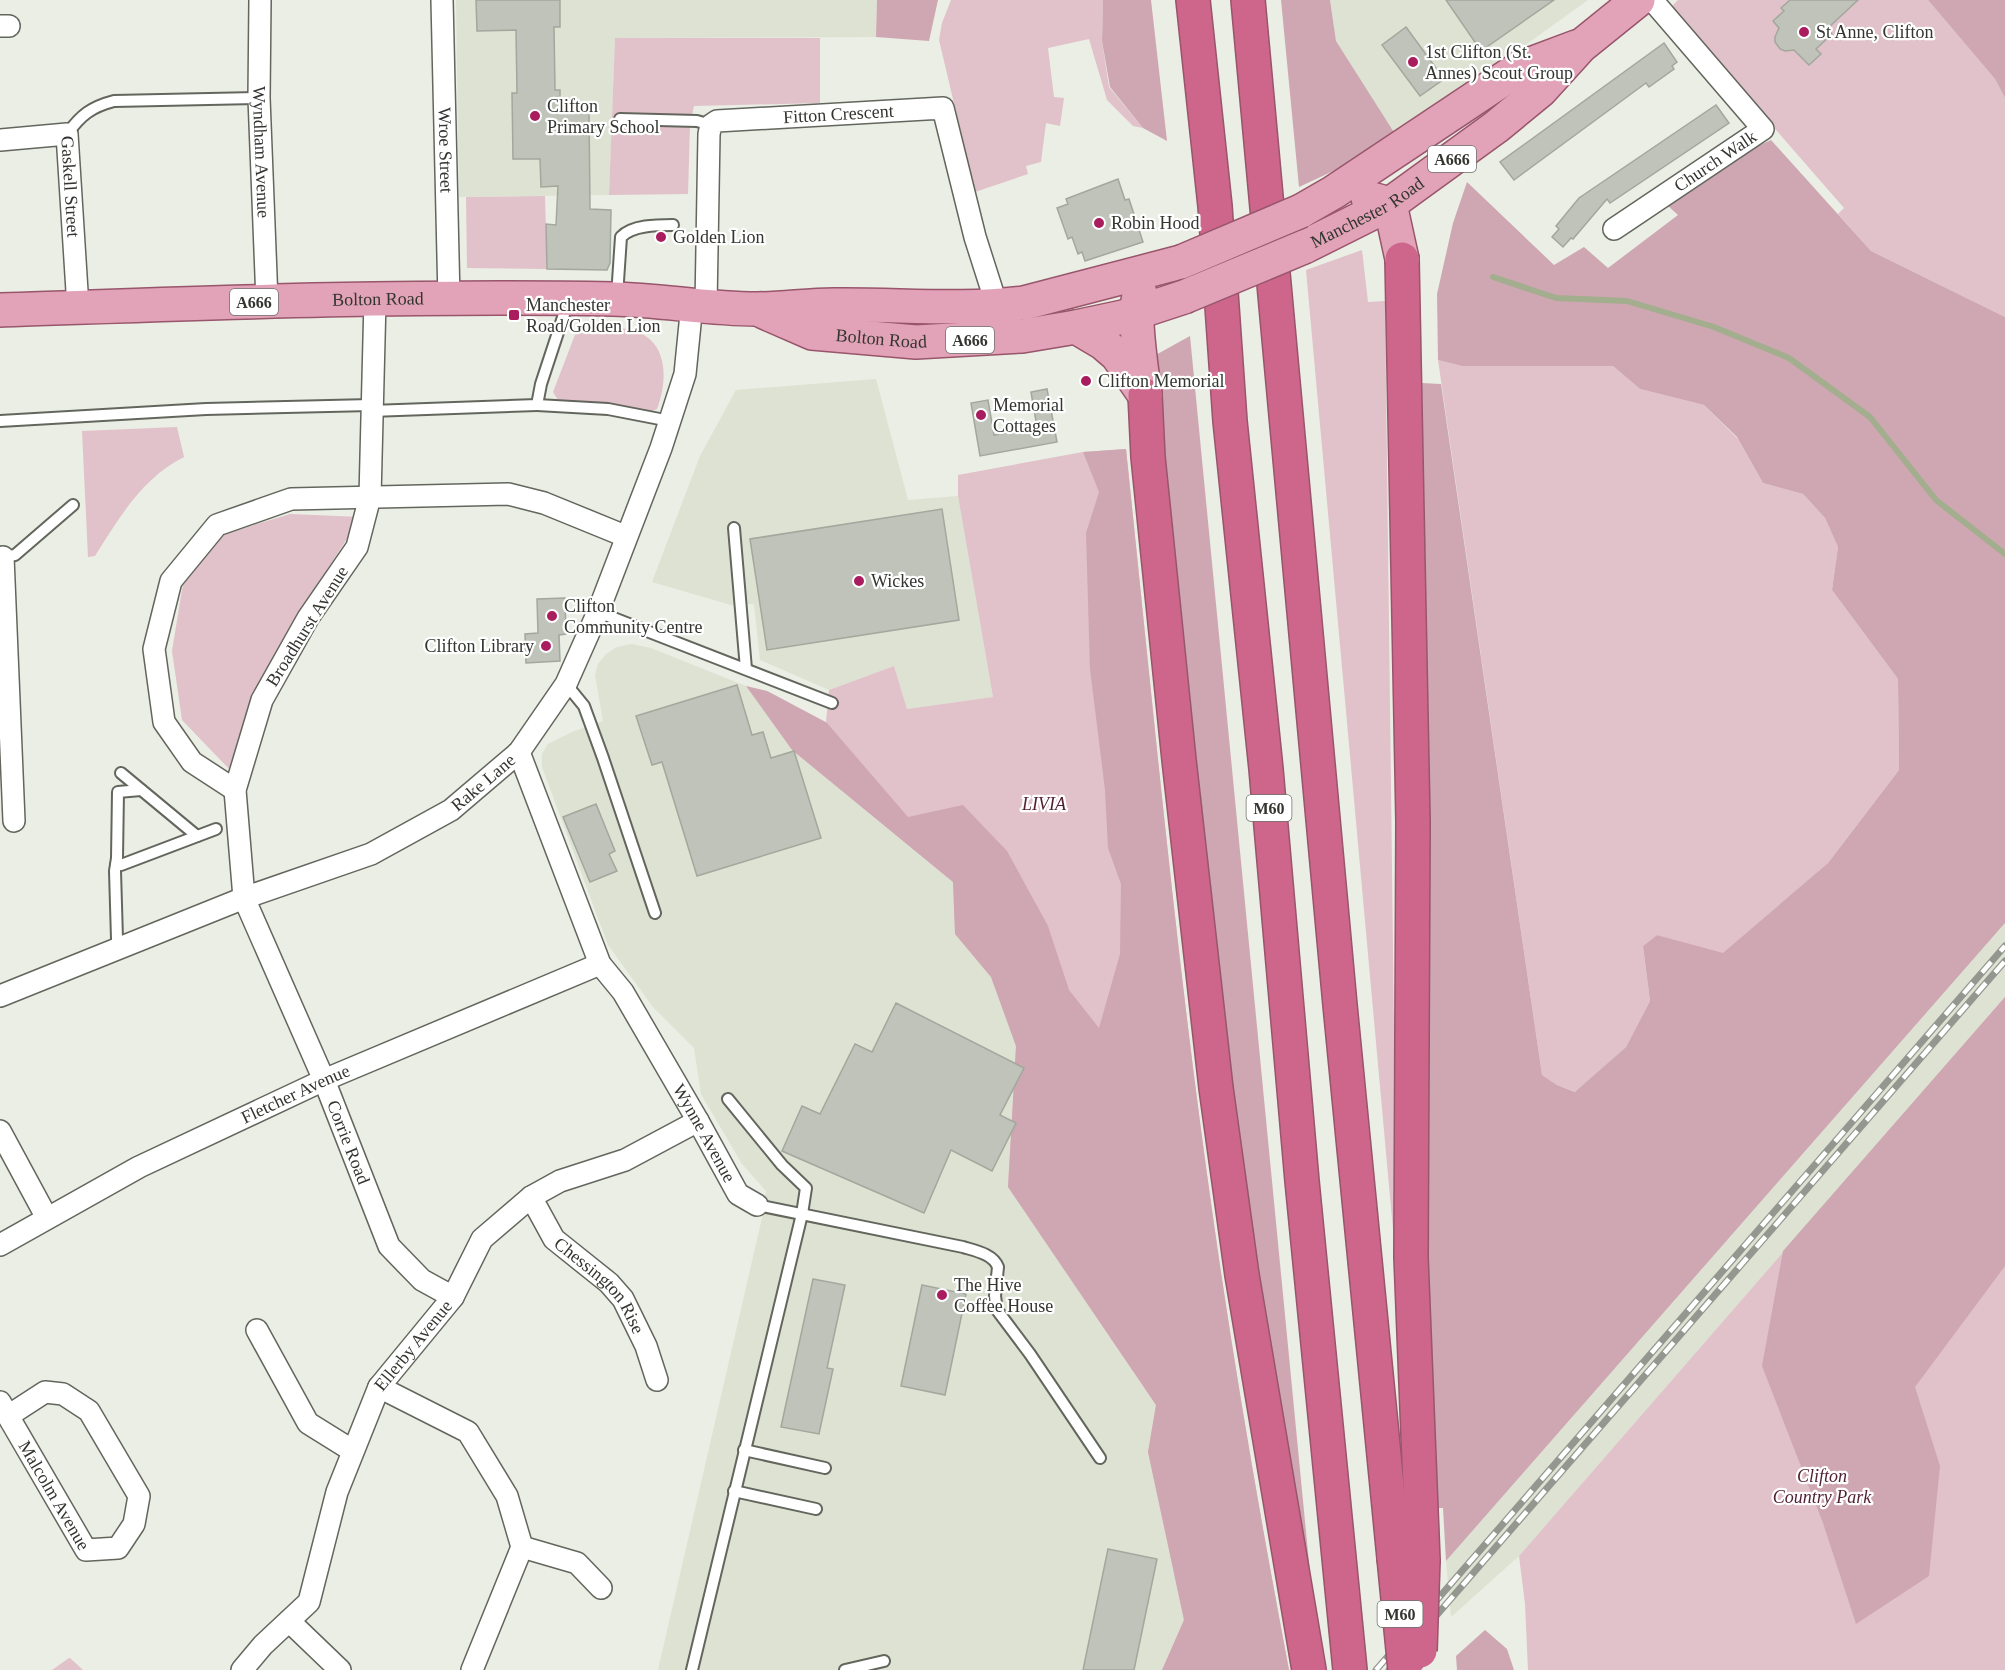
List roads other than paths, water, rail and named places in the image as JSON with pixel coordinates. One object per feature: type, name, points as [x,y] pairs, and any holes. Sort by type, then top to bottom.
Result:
[{"type":"highway","name":"M60","points":[[1193,0],[1215,206],[1230,421],[1269,804],[1302,1181],[1350,1670]]},
{"type":"highway","name":"M60","points":[[1248,0],[1339,993],[1408,1559],[1418,1670]]},
{"type":"highway","name":"M60","points":[[1402,259],[1413,834],[1411,1257],[1405,1670]]},
{"type":"highway","points":[[1145,395],[1148,457],[1216,1088],[1242,1275],[1309,1670]]},
{"type":"main road","name":"Manchester Road","points":[[1184,297],[1304,247],[1390,204],[1505,120],[1540,90],[1620,6]]},
{"type":"main road","name":"Manchester Road","points":[[1169,266],[1301,211],[1334,192],[1520,68],[1581,46]]},
{"type":"main road","points":[[1334,192],[1390,204],[1402,259]]},
{"type":"main road","name":"Bolton Road","points":[[0,310],[267,301],[449,298],[617,299],[756,309],[833,305],[923,308],[997,306],[1024,303],[1169,266]]},
{"type":"main road","points":[[1145,395],[1138,297],[1145,282],[1169,266]]},
{"type":"main road","name":"Bolton Road","points":[[756,309],[812,333],[916,342],[1022,336],[1076,327],[1138,312],[1184,297]]},
{"type":"main road","points":[[1076,327],[1103,343],[1117,355],[1145,395]]},
{"type":"street","name":"Wyndham Avenue","points":[[260,0],[259,98],[267,301]]},
{"type":"street","name":"Wroe Street","points":[[442,0],[449,298]]},
{"type":"street","name":"Church Walk","points":[[1614,229],[1763,129],[1652,0]]},
{"type":"street","name":"Fitton Crescent","points":[[711,124],[717,120],[943,108],[975,237],[997,306]]},
{"type":"street","points":[[699,305],[711,124]]},
{"type":"street","name":"Gaskell Street","points":[[0,140],[67,134],[78,307]]},
{"type":"street","name":"Broadhurst Avenue","points":[[244,898],[235,790],[262,699],[308,618],[357,547],[370,497],[375,300]]},
{"type":"street","name":"Rake Lane","points":[[0,996],[244,898],[371,854],[451,810],[519,752],[566,684],[598,612],[670,421],[685,374],[699,305]]},
{"type":"street","points":[[235,790],[192,762],[164,722],[154,649],[171,581],[217,525],[291,499],[508,494],[544,503],[626,536]]},
{"type":"street","points":[[3,557],[4,705],[14,821]]},
{"type":"street","name":"Wynne Avenue","points":[[519,752],[600,964],[623,992],[738,1194],[757,1205]]},
{"type":"street","name":"Corrie Road","points":[[244,898],[324,1080],[389,1246],[422,1280],[453,1297]]},
{"type":"street","name":"Fletcher Avenue","points":[[0,1245],[139,1167],[324,1080],[600,964]]},
{"type":"street","name":"Ellerby Avenue","points":[[242,1670],[263,1645],[309,1602],[337,1492],[379,1387],[453,1297],[482,1239],[531,1197],[560,1181],[625,1160],[698,1121]]},
{"type":"street","points":[[1,1136],[47,1218]]},
{"type":"street","name":"Chessington Rise","points":[[531,1197],[554,1239],[609,1283],[623,1299],[646,1346],[657,1380]]},
{"type":"street","points":[[257,1330],[308,1423],[353,1451]]},
{"type":"street","points":[[379,1387],[468,1432],[507,1497],[522,1547],[472,1670]]},
{"type":"street","name":"Malcolm Avenue","points":[[45,1392],[63,1394],[88,1411],[139,1496],[134,1524],[118,1548],[86,1550],[4,1409],[45,1392]]},
{"type":"street","points":[[522,1547],[577,1563],[601,1588]]},
{"type":"street","points":[[289,1621],[340,1670]]},
{"type":"lane","points":[[67,134],[76,122],[96,106],[114,101],[259,98]]},
{"type":"lane","points":[[620,119],[697,121],[711,124]]},
{"type":"lane","points":[[617,299],[621,237],[626,231],[656,225],[673,225]]},
{"type":"lane","points":[[537,405],[541,384],[569,298]]},
{"type":"lane","points":[[0,421],[206,409],[537,405],[608,409],[670,421]]},
{"type":"lane","points":[[3,557],[15,555],[73,505]]},
{"type":"lane","points":[[734,528],[746,669]]},
{"type":"lane","points":[[598,612],[832,703]]},
{"type":"lane","points":[[566,684],[584,706],[656,913]]},
{"type":"lane","points":[[121,948],[117,939],[116,865],[118,792],[121,773],[197,836]]},
{"type":"lane","points":[[118,792],[141,790]]},
{"type":"lane","points":[[116,865],[216,829]]},
{"type":"lane","points":[[692,1670],[802,1214],[806,1188],[782,1165],[728,1099]]},
{"type":"lane","name":"Wynne Avenue","points":[[757,1205],[963,1247],[990,1257],[998,1267],[995,1296],[997,1310],[1030,1354],[1100,1458]]},
{"type":"lane","points":[[744,1450],[825,1468]]},
{"type":"lane","points":[[735,1491],[816,1509]]},
{"type":"lane","points":[[845,1670],[884,1661]]},
{"type":"waterway","points":[[1493,277],[1556,298],[1627,301],[1714,327],[1789,358],[1870,417],[1936,500],[2005,554]]},
{"type":"railway","points":[[1376,1670],[2005,946]]},
{"type":"railway","points":[[1389,1670],[2005,961]]},
{"type":"place","name":"St Anne, Clifton","points":[[1804,32]]},
{"type":"place","name":"1st Clifton (St. Annes) Scout Group","points":[[1413,62]]},
{"type":"place","name":"Clifton Primary School","points":[[535,116]]},
{"type":"place","name":"Robin Hood","points":[[1099,223]]},
{"type":"place","name":"Golden Lion","points":[[661,237]]},
{"type":"place","name":"Manchester Road/Golden Lion","points":[[514,315]]},
{"type":"place","name":"Clifton Memorial","points":[[1086,381]]},
{"type":"place","name":"Memorial Cottages","points":[[981,415]]},
{"type":"place","name":"Wickes","points":[[859,581]]},
{"type":"place","name":"Clifton Community Centre","points":[[552,616]]},
{"type":"place","name":"Clifton Library","points":[[546,646]]},
{"type":"place","name":"The Hive Coffee House","points":[[942,1295]]},
{"type":"park label","name":"LIVIA","points":[[1044,804]]},
{"type":"park label","name":"Clifton Country Park","points":[[1822,1486]]}]
